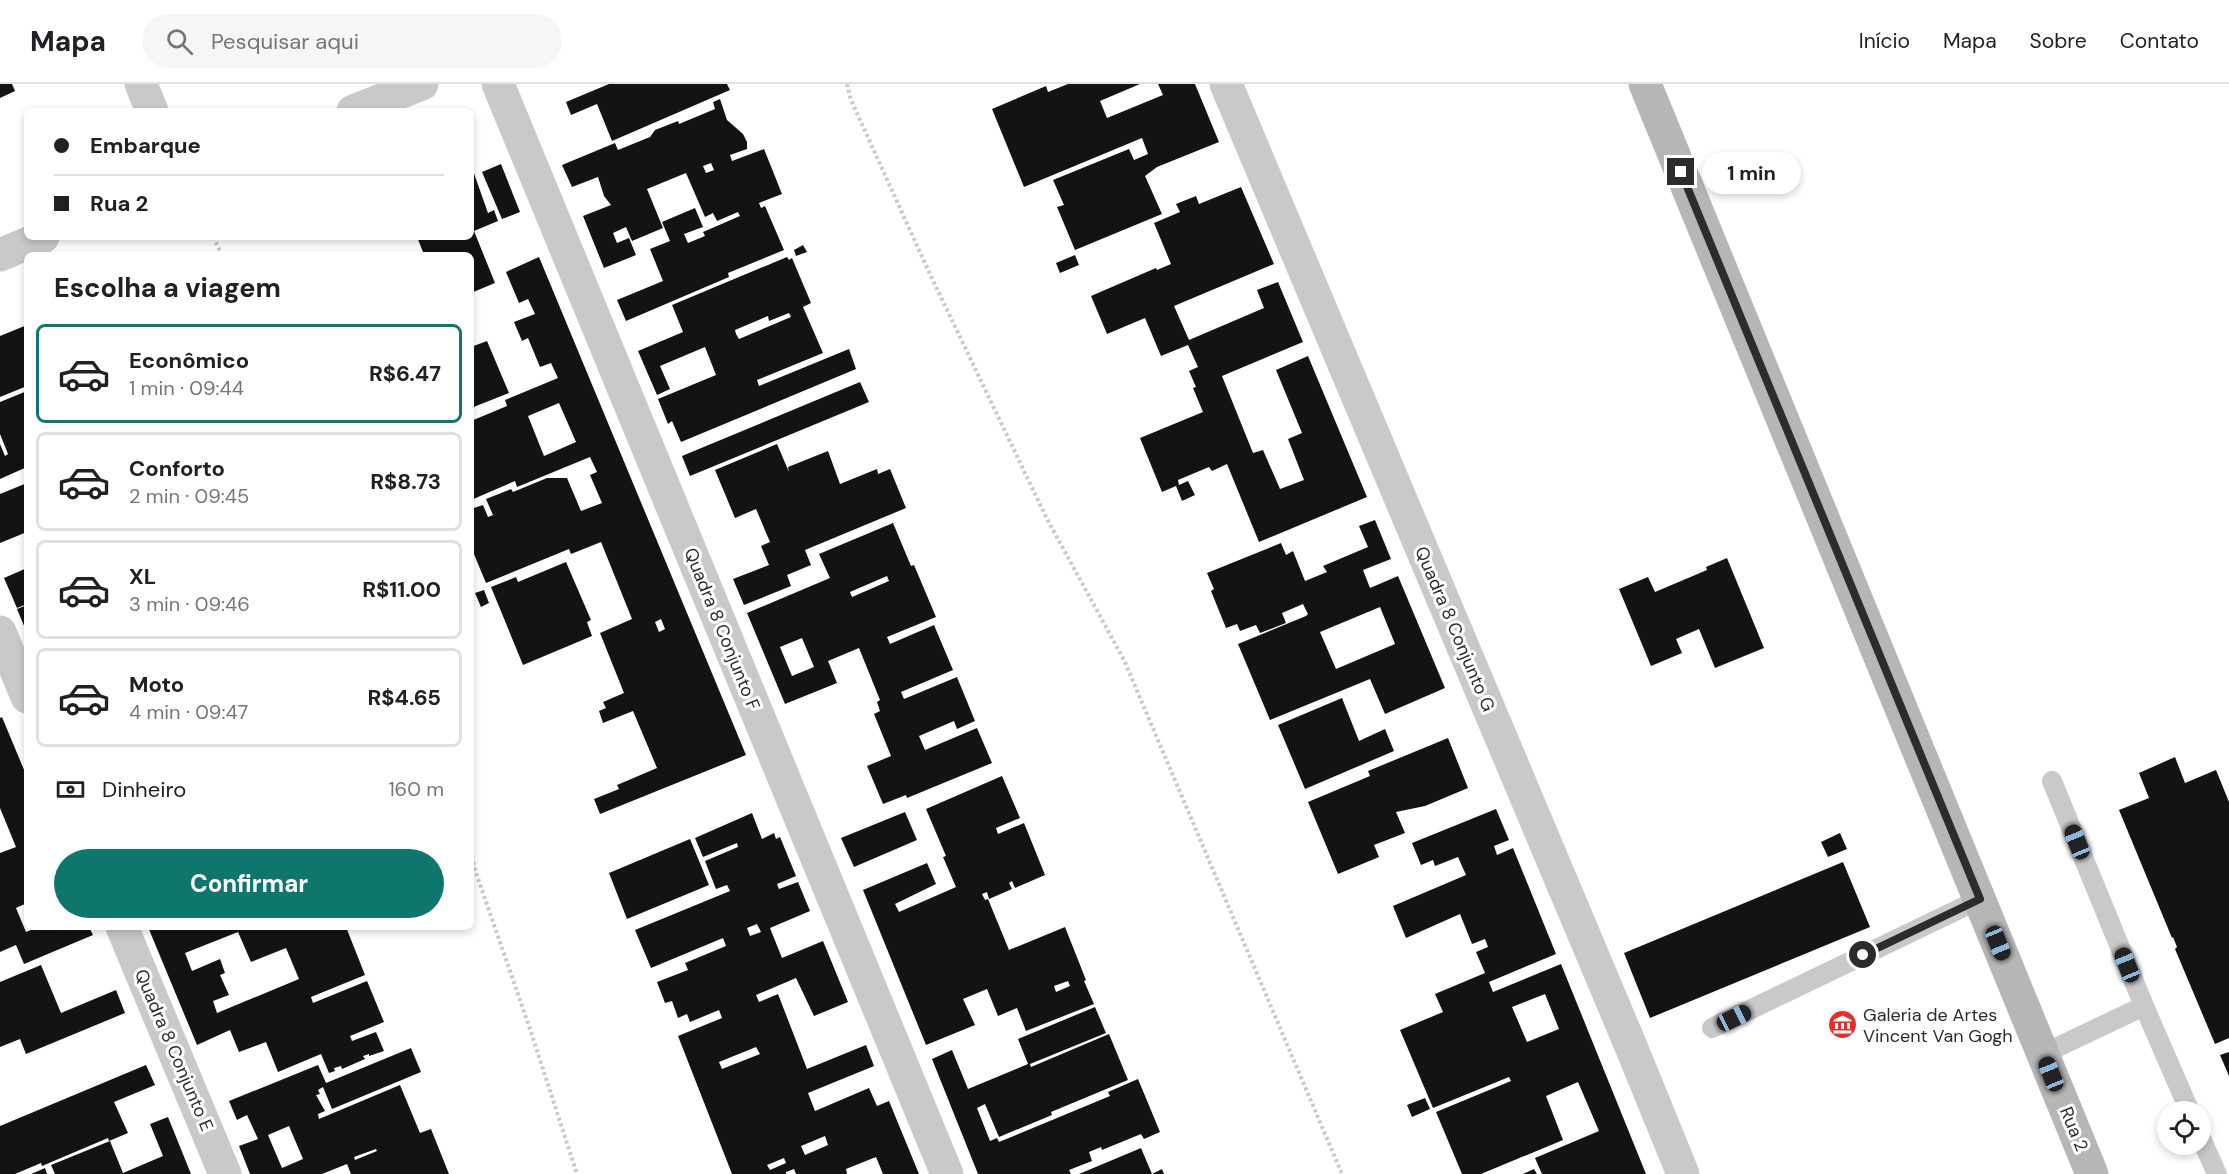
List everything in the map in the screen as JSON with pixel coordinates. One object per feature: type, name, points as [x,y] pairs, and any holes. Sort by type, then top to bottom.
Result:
[{"type":"street","points":[[141,84],[151,108]]},
{"type":"street","points":[[360,108],[422,84]]},
{"type":"street","name":"Quadra 8 Conjunto F","points":[[498,84],[947,1174]]},
{"type":"street","name":"Quadra 8 Conjunto G","points":[[1226,84],[1626,1033],[1683,1174]]},
{"type":"street","name":"Rua 2","points":[[1645,84],[2092,1174]]},
{"type":"street","points":[[0,255],[36,240]]},
{"type":"street","points":[[0,632],[24,690]]},
{"type":"street","name":"Quadra 8 Conjunto E","points":[[123,930],[225,1174]]},
{"type":"lane","points":[[2052,780],[2185,1101]]},
{"type":"lane","points":[[1712,1028],[1980,899]]},
{"type":"lane","points":[[2043,1054],[2144,1006]]},
{"type":"lane","points":[[2208,1155],[2217,1174]]},
{"type":"path","points":[[847,84],[851,100],[928,270],[1047,519],[1124,660],[1342,1174]]},
{"type":"path","points":[[474,867],[577,1174]]},
{"type":"building","points":[[0,84],[12,84],[15,91],[0,98]]},
{"type":"building","points":[[609,84],[727,84],[730,90],[612,141],[597,104],[571,115],[566,102]]},
{"type":"building","points":[[1068,84],[1140,84],[1100,101],[1107,118],[1163,95],[1158,84],[1195,84],[1219,142],[1157,167],[1145,176],[1162,214],[1075,250],[1057,207],[1064,205],[1053,180],[1129,149],[1134,160],[1148,154],[1142,138],[1024,187],[992,109],[1046,86],[1048,92]]},
{"type":"building","points":[[720,99],[727,120],[743,134],[747,142],[747,149],[730,155],[732,161],[764,149],[782,194],[759,203],[761,208],[765,206],[784,250],[728,273],[729,277],[626,321],[617,300],[663,281],[650,249],[670,241],[662,222],[695,208],[703,227],[684,234],[688,243],[705,236],[703,232],[740,216],[738,212],[717,221],[713,213],[705,217],[686,173],[647,189],[663,228],[632,241],[626,227],[613,233],[617,243],[629,238],[636,255],[604,268],[583,216],[611,205],[604,196],[598,177],[572,187],[562,165],[615,143],[618,150],[650,137],[655,130],[678,121],[679,124],[715,109],[713,102]],"holes":[[[711,163],[714,170],[706,173],[703,166]]]},
{"type":"building","points":[[501,164],[520,212],[502,219],[482,172]]},
{"type":"building","points":[[474,173],[488,213],[494,210],[498,221],[474,231]]},
{"type":"building","points":[[1241,187],[1274,264],[1174,306],[1189,340],[1264,308],[1257,290],[1278,282],[1303,342],[1222,376],[1253,453],[1263,450],[1280,489],[1304,480],[1288,439],[1302,433],[1276,370],[1308,356],[1367,497],[1259,542],[1227,464],[1212,471],[1209,467],[1178,480],[1179,485],[1188,481],[1195,495],[1182,501],[1176,486],[1162,492],[1140,438],[1203,412],[1189,371],[1198,367],[1188,345],[1161,356],[1145,318],[1107,334],[1091,296],[1156,268],[1157,270],[1171,264],[1154,223],[1180,212],[1176,204],[1196,196],[1199,204]]},
{"type":"building","points":[[474,231],[495,283],[474,292],[474,252],[423,252],[418,240],[474,240]]},
{"type":"building","points":[[803,245],[807,252],[796,256],[794,250]]},
{"type":"building","points":[[1075,255],[1079,265],[1060,273],[1056,263]]},
{"type":"building","points":[[539,257],[746,755],[600,814],[594,799],[619,789],[617,785],[657,768],[633,711],[603,723],[599,711],[606,708],[603,702],[624,693],[600,633],[632,619],[601,542],[571,554],[569,549],[486,583],[474,554],[474,508],[483,505],[488,517],[493,515],[486,499],[511,489],[513,492],[547,478],[567,478],[581,511],[602,503],[590,475],[597,472],[590,457],[517,487],[515,481],[474,499],[474,420],[507,406],[505,400],[558,378],[551,363],[540,367],[528,338],[522,341],[514,322],[535,314],[528,299],[519,303],[506,272]],"holes":[[[559,403],[576,442],[544,456],[528,416]],[[661,619],[665,629],[659,632],[655,622]]]},
{"type":"building","points":[[787,257],[789,260],[792,258],[811,303],[803,307],[823,353],[757,380],[759,386],[849,349],[856,369],[681,442],[672,421],[668,424],[658,399],[716,375],[705,347],[660,366],[670,389],[657,395],[638,351],[683,332],[672,305]],"holes":[[[789,313],[791,317],[739,339],[736,334],[735,330],[768,316],[769,321]]]},
{"type":"building","points":[[24,326],[24,387],[0,397],[0,336]]},
{"type":"building","points":[[487,341],[509,393],[474,407],[474,346]]},
{"type":"building","points":[[860,382],[869,402],[690,476],[682,456]]},
{"type":"building","points":[[24,392],[24,468],[0,479],[0,444],[5,456],[8,454],[0,434],[0,402]]},
{"type":"building","points":[[777,444],[789,472],[788,467],[828,451],[840,484],[877,469],[878,474],[890,469],[906,508],[805,550],[811,565],[787,575],[791,586],[744,605],[733,579],[769,565],[761,546],[770,542],[756,509],[735,518],[715,470]]},
{"type":"building","points":[[24,484],[24,533],[0,543],[0,494]]},
{"type":"building","points":[[1375,520],[1391,559],[1363,570],[1370,588],[1398,576],[1445,688],[1385,714],[1370,679],[1270,720],[1238,644],[1308,614],[1303,604],[1282,613],[1286,623],[1260,633],[1256,625],[1240,631],[1237,624],[1226,628],[1211,591],[1214,589],[1207,573],[1281,543],[1286,555],[1293,551],[1305,581],[1327,572],[1323,566],[1368,547],[1359,526]],"holes":[[[1380,607],[1395,644],[1336,669],[1320,632]]]},
{"type":"building","points":[[893,523],[936,617],[887,637],[890,644],[934,625],[953,670],[901,692],[904,699],[957,677],[975,721],[957,729],[954,721],[919,736],[925,750],[977,728],[992,763],[907,798],[906,795],[883,804],[867,766],[891,756],[874,714],[880,711],[877,702],[880,700],[859,648],[828,661],[837,683],[785,704],[747,613],[830,578],[819,554]],"holes":[[[887,576],[889,581],[852,597],[850,592]],[[802,638],[814,667],[792,676],[780,647]]]},
{"type":"building","points":[[1727,558],[1764,648],[1715,668],[1699,629],[1676,639],[1682,653],[1651,666],[1619,589],[1648,577],[1655,592],[1707,570],[1706,567]]},
{"type":"building","points":[[566,562],[591,620],[587,622],[592,636],[523,665],[491,587],[516,577],[518,582]]},
{"type":"building","points":[[24,569],[24,605],[17,608],[4,578]]},
{"type":"building","points":[[484,590],[489,603],[481,607],[475,593]]},
{"type":"building","points":[[24,606],[24,626],[17,609]]},
{"type":"building","points":[[1342,698],[1359,741],[1385,729],[1394,751],[1305,789],[1278,725]]},
{"type":"building","points":[[2,717],[24,770],[24,904],[16,908],[24,930],[26,932],[31,930],[90,930],[93,935],[24,964],[16,945],[0,952],[0,853],[16,847],[0,808],[0,718]]},
{"type":"building","points":[[1448,738],[1468,788],[1425,806],[1396,812],[1405,833],[1374,845],[1379,857],[1338,874],[1308,802],[1370,776],[1368,771]]},
{"type":"building","points":[[2175,757],[2185,783],[2216,770],[2229,802],[2229,1038],[2215,1044],[2119,810],[2149,798],[2139,773]]},
{"type":"building","points":[[1002,776],[1020,818],[996,828],[998,834],[1024,823],[1045,875],[1015,888],[1012,881],[1009,883],[1012,889],[989,899],[987,892],[982,894],[985,900],[988,899],[1009,950],[1065,927],[1094,1004],[1026,1031],[1017,1008],[998,1016],[987,989],[963,999],[975,1025],[926,1045],[863,890],[927,863],[936,884],[895,904],[899,912],[956,887],[926,809]],"holes":[[[1068,981],[1070,986],[1056,992],[1054,986]]]},
{"type":"building","points":[[1496,809],[1509,840],[1494,846],[1497,855],[1513,848],[1556,954],[1489,982],[1493,992],[1561,964],[1646,1174],[1542,1174],[1535,1158],[1599,1131],[1578,1082],[1546,1096],[1563,1140],[1481,1174],[1462,1174],[1436,1112],[1511,1081],[1509,1077],[1433,1108],[1400,1030],[1443,1012],[1435,994],[1485,973],[1476,952],[1488,947],[1485,939],[1472,944],[1460,914],[1406,938],[1393,906],[1466,875],[1458,857],[1435,866],[1433,860],[1421,865],[1412,843]],"holes":[[[1545,994],[1559,1029],[1527,1042],[1512,1007]]]},
{"type":"building","points":[[905,812],[917,840],[854,867],[841,838]]},
{"type":"building","points":[[752,813],[762,839],[774,833],[776,839],[780,837],[796,876],[777,884],[779,889],[798,882],[810,911],[770,928],[782,958],[823,941],[848,1002],[814,1016],[796,978],[756,995],[759,1002],[778,994],[807,1069],[866,1045],[874,1066],[808,1093],[815,1111],[869,1088],[877,1106],[889,1101],[919,1174],[883,1174],[876,1157],[846,1169],[847,1174],[796,1174],[794,1169],[786,1174],[732,1174],[678,1036],[722,1018],[719,1010],[690,1022],[687,1014],[678,1018],[672,1001],[665,1003],[657,982],[688,970],[685,963],[726,946],[723,938],[651,968],[635,930],[730,891],[727,885],[716,889],[705,861],[738,847],[737,843],[703,857],[695,838]],"holes":[[[757,924],[761,932],[750,936],[747,928]],[[756,1047],[760,1054],[722,1069],[719,1062]],[[825,1136],[828,1145],[805,1155],[801,1146]],[[784,1158],[786,1163],[770,1170],[767,1165]]]},
{"type":"building","points":[[1840,833],[1847,849],[1828,857],[1821,842]]},
{"type":"building","points":[[690,839],[709,885],[627,919],[609,873]]},
{"type":"building","points":[[1843,862],[1870,927],[1650,1018],[1624,953]]},
{"type":"building","points":[[149,930],[347,930],[365,975],[311,997],[313,1003],[367,981],[384,1022],[350,1036],[352,1041],[376,1032],[384,1051],[363,1056],[365,1059],[342,1069],[341,1066],[334,1068],[335,1071],[329,1073],[321,1054],[278,1072],[266,1042],[239,1052],[230,1030],[197,1045]],"holes":[[[238,932],[251,962],[286,948],[299,979],[217,1013],[213,1001],[229,995],[220,975],[225,973],[220,959],[192,971],[185,953]]]},
{"type":"building","points":[[41,965],[61,1013],[116,990],[125,1013],[26,1054],[20,1039],[0,1047],[0,982]]},
{"type":"building","points":[[1095,1007],[1106,1033],[1030,1064],[1031,1067],[1109,1034],[1128,1080],[1051,1112],[1052,1115],[999,1137],[985,1104],[977,1108],[990,1141],[997,1138],[999,1142],[1110,1096],[1108,1092],[1138,1079],[1160,1132],[1144,1139],[1141,1134],[1102,1150],[1101,1147],[1089,1152],[1092,1161],[1069,1170],[1071,1174],[978,1174],[932,1059],[952,1050],[968,1089],[1028,1064],[1018,1039]]},
{"type":"building","points":[[411,1048],[421,1072],[332,1109],[323,1087],[318,1090],[320,1094],[316,1095],[325,1111],[318,1114],[319,1119],[400,1085],[420,1133],[431,1129],[449,1174],[351,1174],[347,1164],[322,1174],[250,1174],[239,1146],[258,1139],[247,1115],[237,1120],[229,1101],[318,1065],[326,1083]],"holes":[[[289,1126],[303,1159],[282,1168],[268,1135]],[[376,1149],[377,1151],[355,1160],[354,1157]]]},
{"type":"building","points":[[2229,1052],[2229,1076],[2220,1055]]},
{"type":"building","points":[[146,1065],[155,1085],[114,1102],[128,1133],[109,1141],[108,1138],[42,1166],[41,1163],[15,1174],[0,1174],[0,1126]]},
{"type":"building","points":[[1425,1098],[1430,1109],[1412,1117],[1407,1105]]},
{"type":"building","points":[[168,1117],[191,1174],[55,1174],[51,1165],[110,1141],[123,1173],[163,1156],[150,1124]]},
{"type":"building","points":[[1141,1148],[1152,1174],[1079,1174]]},
{"type":"building","points":[[45,1168],[47,1174],[31,1174]]},
{"type":"building","points":[[1162,1169],[1164,1174],[1152,1174]]},
{"type":"building","points":[[1534,1169],[1537,1174],[1523,1174]]},
{"type":"place","name":"Galeria de Artes Vincent Van Gogh","points":[[1842,1025]]},
{"type":"route","points":[[1681,172],[1980,899],[1863,955]]}]
